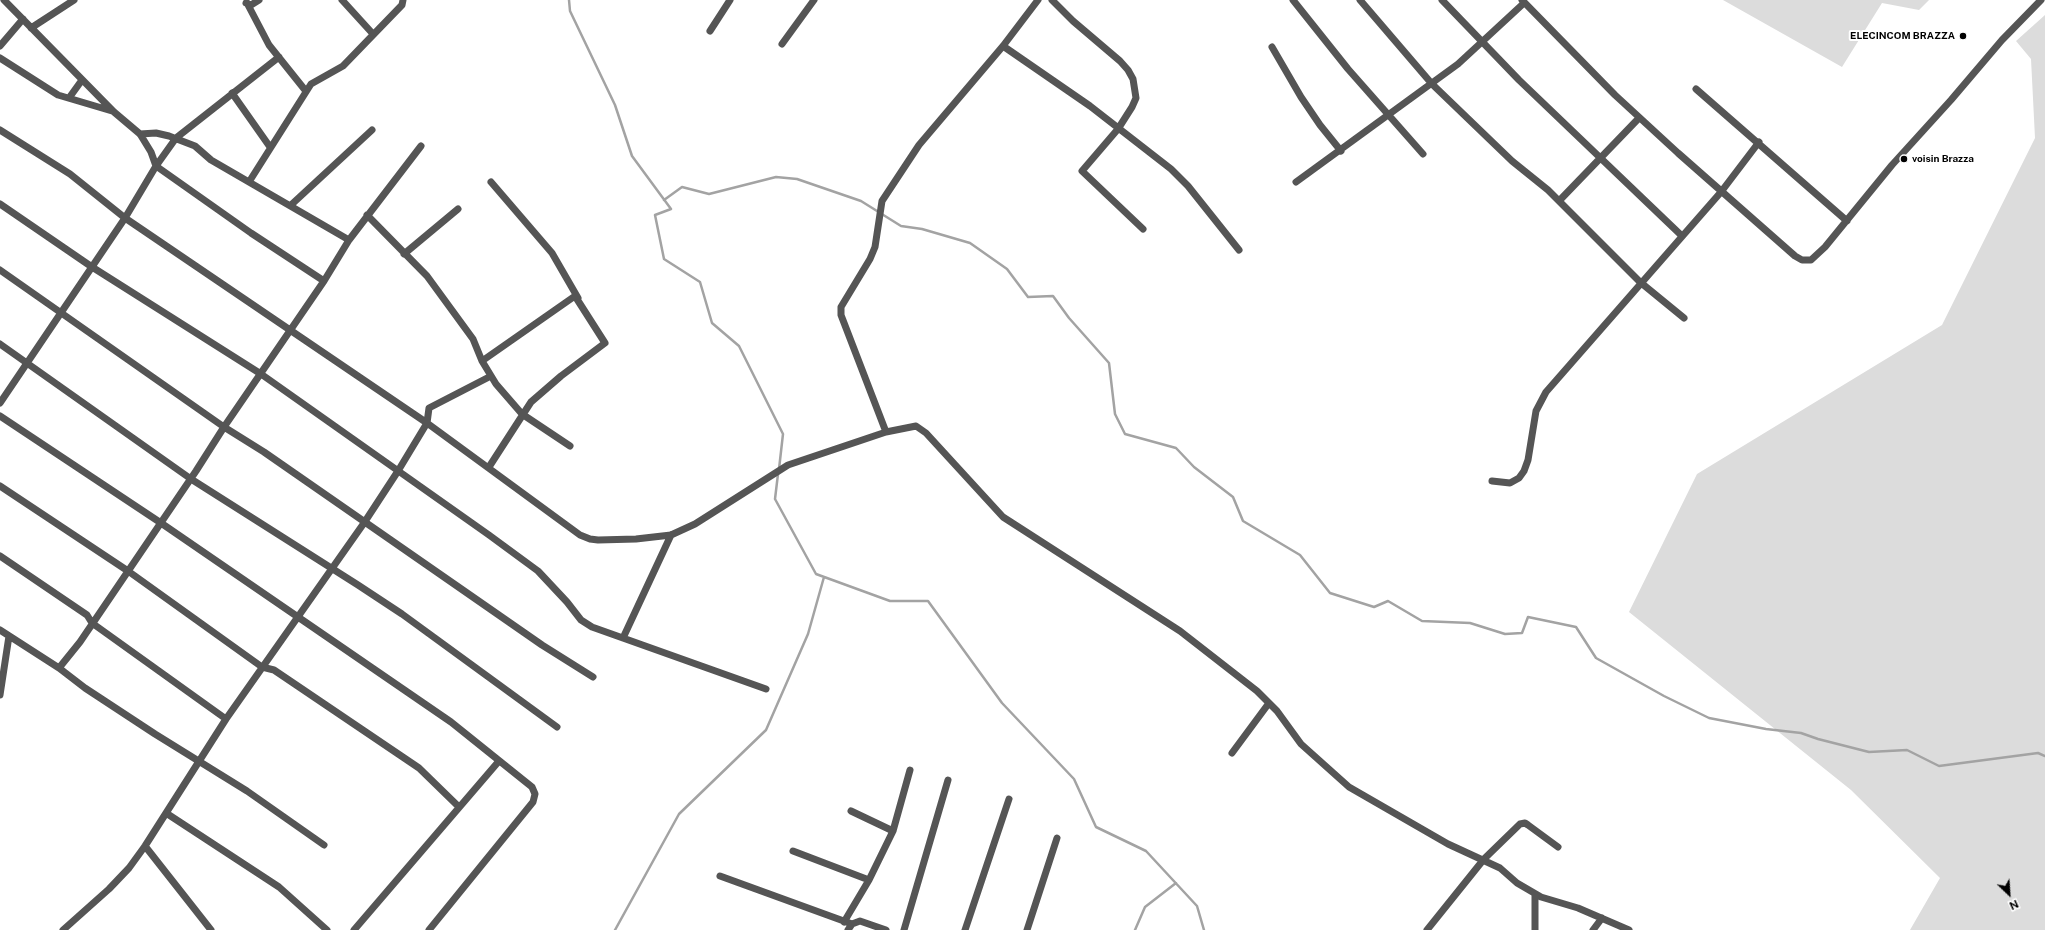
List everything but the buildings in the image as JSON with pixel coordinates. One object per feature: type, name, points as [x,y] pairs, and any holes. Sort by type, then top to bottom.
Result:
[{"type":"street","points":[[4,0],[114,112],[140,134],[156,166],[251,233],[324,281]]},
{"type":"street","points":[[31,28],[74,0]]},
{"type":"street","points":[[245,2],[251,5],[259,0]]},
{"type":"street","points":[[342,0],[373,34]]},
{"type":"street","points":[[249,182],[311,84],[343,66],[402,5],[403,0]]},
{"type":"street","points":[[710,31],[730,0]]},
{"type":"street","points":[[782,44],[814,0]]},
{"type":"street","points":[[886,432],[840,315],[841,307],[870,259],[875,247],[882,201],[919,145],[1003,46],[1038,0]]},
{"type":"street","points":[[1052,0],[1079,26],[1120,61],[1134,79],[1136,98],[1118,129],[1082,171],[1143,229]]},
{"type":"street","points":[[1293,0],[1348,69],[1423,154]]},
{"type":"street","points":[[1360,0],[1432,84],[1512,161],[1559,201],[1640,282],[1684,318]]},
{"type":"street","points":[[1442,0],[1482,42],[1682,236]]},
{"type":"street","points":[[1296,182],[1341,151],[1458,64],[1523,1],[1639,118],[1721,192],[1795,256],[1802,260],[1811,260],[1847,221],[1892,165],[1951,100],[2002,40],[2041,0]]},
{"type":"street","points":[[245,2],[269,45],[306,90]]},
{"type":"street","points":[[0,46],[23,19]]},
{"type":"street","points":[[1003,46],[1083,102],[1152,154],[1188,186],[1239,250]]},
{"type":"street","points":[[1272,47],[1301,97],[1320,125],[1341,151]]},
{"type":"street","points":[[0,403],[125,218],[156,166],[176,138],[279,57]]},
{"type":"street","points":[[0,58],[58,96],[114,112]]},
{"type":"street","points":[[69,98],[82,80]]},
{"type":"street","points":[[1696,89],[1759,142],[1847,221]]},
{"type":"street","points":[[232,93],[270,147]]},
{"type":"street","points":[[1559,201],[1639,118]]},
{"type":"street","points":[[0,130],[70,174],[125,218],[292,329],[427,423],[580,535],[598,540],[636,539],[671,535],[695,524],[788,465],[886,432],[910,426],[921,428],[1003,517],[1180,631],[1257,690],[1301,744],[1349,786],[1448,844],[1484,859],[1500,868],[1517,883],[1535,894],[1578,908],[1629,930]]},
{"type":"street","points":[[291,206],[372,130]]},
{"type":"street","points":[[140,134],[156,133],[176,138],[195,146],[211,160],[349,240]]},
{"type":"street","points":[[1492,481],[1510,483],[1519,478],[1524,471],[1528,460],[1536,411],[1540,401],[1640,282],[1721,192],[1759,142]]},
{"type":"street","points":[[59,668],[92,623],[191,479],[224,427],[324,281],[349,240],[421,146]]},
{"type":"street","points":[[489,467],[531,402],[561,376],[605,343],[552,253],[491,182]]},
{"type":"street","points":[[0,204],[92,267],[261,374],[398,471],[538,572],[567,602],[581,620],[592,627],[766,689]]},
{"type":"street","points":[[404,254],[458,209]]},
{"type":"street","points":[[367,215],[427,276],[439,291],[473,339],[482,361],[491,376],[522,414],[570,446]]},
{"type":"street","points":[[0,270],[224,427],[264,452],[364,523],[542,645],[593,677]]},
{"type":"street","points":[[482,361],[572,297],[578,298]]},
{"type":"street","points":[[0,344],[191,479],[402,614],[558,727]]},
{"type":"street","points":[[62,930],[109,889],[129,868],[145,846],[226,719],[297,616],[364,523],[398,471],[427,423],[429,408],[491,376]]},
{"type":"street","points":[[0,416],[161,523],[451,722],[532,787],[535,794],[533,802],[429,930]]},
{"type":"street","points":[[0,486],[128,571],[262,667],[274,670],[419,768],[460,807]]},
{"type":"street","points":[[623,638],[671,535]]},
{"type":"street","points":[[0,556],[87,615],[92,623],[226,719]]},
{"type":"street","points":[[0,630],[8,640],[59,668],[90,691],[199,762],[247,790],[324,845]]},
{"type":"street","points":[[0,646],[8,640]]},
{"type":"street","points":[[0,695],[8,640]]},
{"type":"street","points":[[1232,753],[1269,703]]},
{"type":"street","points":[[354,930],[499,761]]},
{"type":"street","points":[[848,925],[893,831],[910,770]]},
{"type":"street","points":[[904,930],[948,780]]},
{"type":"street","points":[[965,930],[1009,799]]},
{"type":"street","points":[[852,811],[893,831]]},
{"type":"street","points":[[166,813],[279,887],[327,930]]},
{"type":"street","points":[[1427,930],[1484,859],[1520,824],[1525,823],[1558,847]]},
{"type":"street","points":[[1027,930],[1057,838]]},
{"type":"street","points":[[145,846],[211,930]]},
{"type":"street","points":[[793,851],[869,880]]},
{"type":"street","points":[[720,876],[848,925],[860,921],[886,930]]},
{"type":"street","points":[[1535,894],[1535,930]]},
{"type":"street","points":[[1593,930],[1602,918]]},
{"type":"shaded area","points":[[1723,0],[1929,0],[1919,10],[1882,3],[1842,67]]},
{"type":"shaded area","points":[[2045,15],[2045,930],[1910,930],[1940,878],[1851,790],[1629,612],[1697,474],[1942,325],[2035,138],[2031,59],[2016,41]]},
{"type":"waterway","points":[[569,0],[570,11],[615,105],[632,156],[671,209],[655,215],[664,259],[700,282],[712,323],[739,346],[783,434],[779,469]]},
{"type":"waterway","points":[[664,200],[682,187],[709,194],[776,177],[797,179],[861,201],[901,226],[922,229],[970,243],[1007,269],[1028,297],[1053,296],[1069,318],[1109,363],[1115,414],[1125,434],[1176,448],[1194,467],[1233,497],[1243,521],[1300,555],[1330,593],[1374,607],[1388,601],[1422,621],[1470,623],[1505,634],[1522,633],[1528,617],[1576,627],[1596,658],[1664,696],[1709,718],[1766,729],[1801,733],[1818,739],[1869,752],[1907,750],[1939,766],[2038,753],[2045,756]]},
{"type":"waterway","points":[[778,474],[775,499],[816,574],[890,601],[928,601],[1002,703],[1074,779],[1096,827],[1146,851],[1197,906],[1204,930]]},
{"type":"waterway","points":[[615,930],[679,814],[766,730],[808,634],[824,577]]},
{"type":"waterway","points":[[1135,930],[1145,907],[1176,883]]},
{"type":"place","name":"ELECINCOM BRAZZA","points":[[1963,36]]},
{"type":"place","name":"voisin Brazza","points":[[1904,159]]}]
